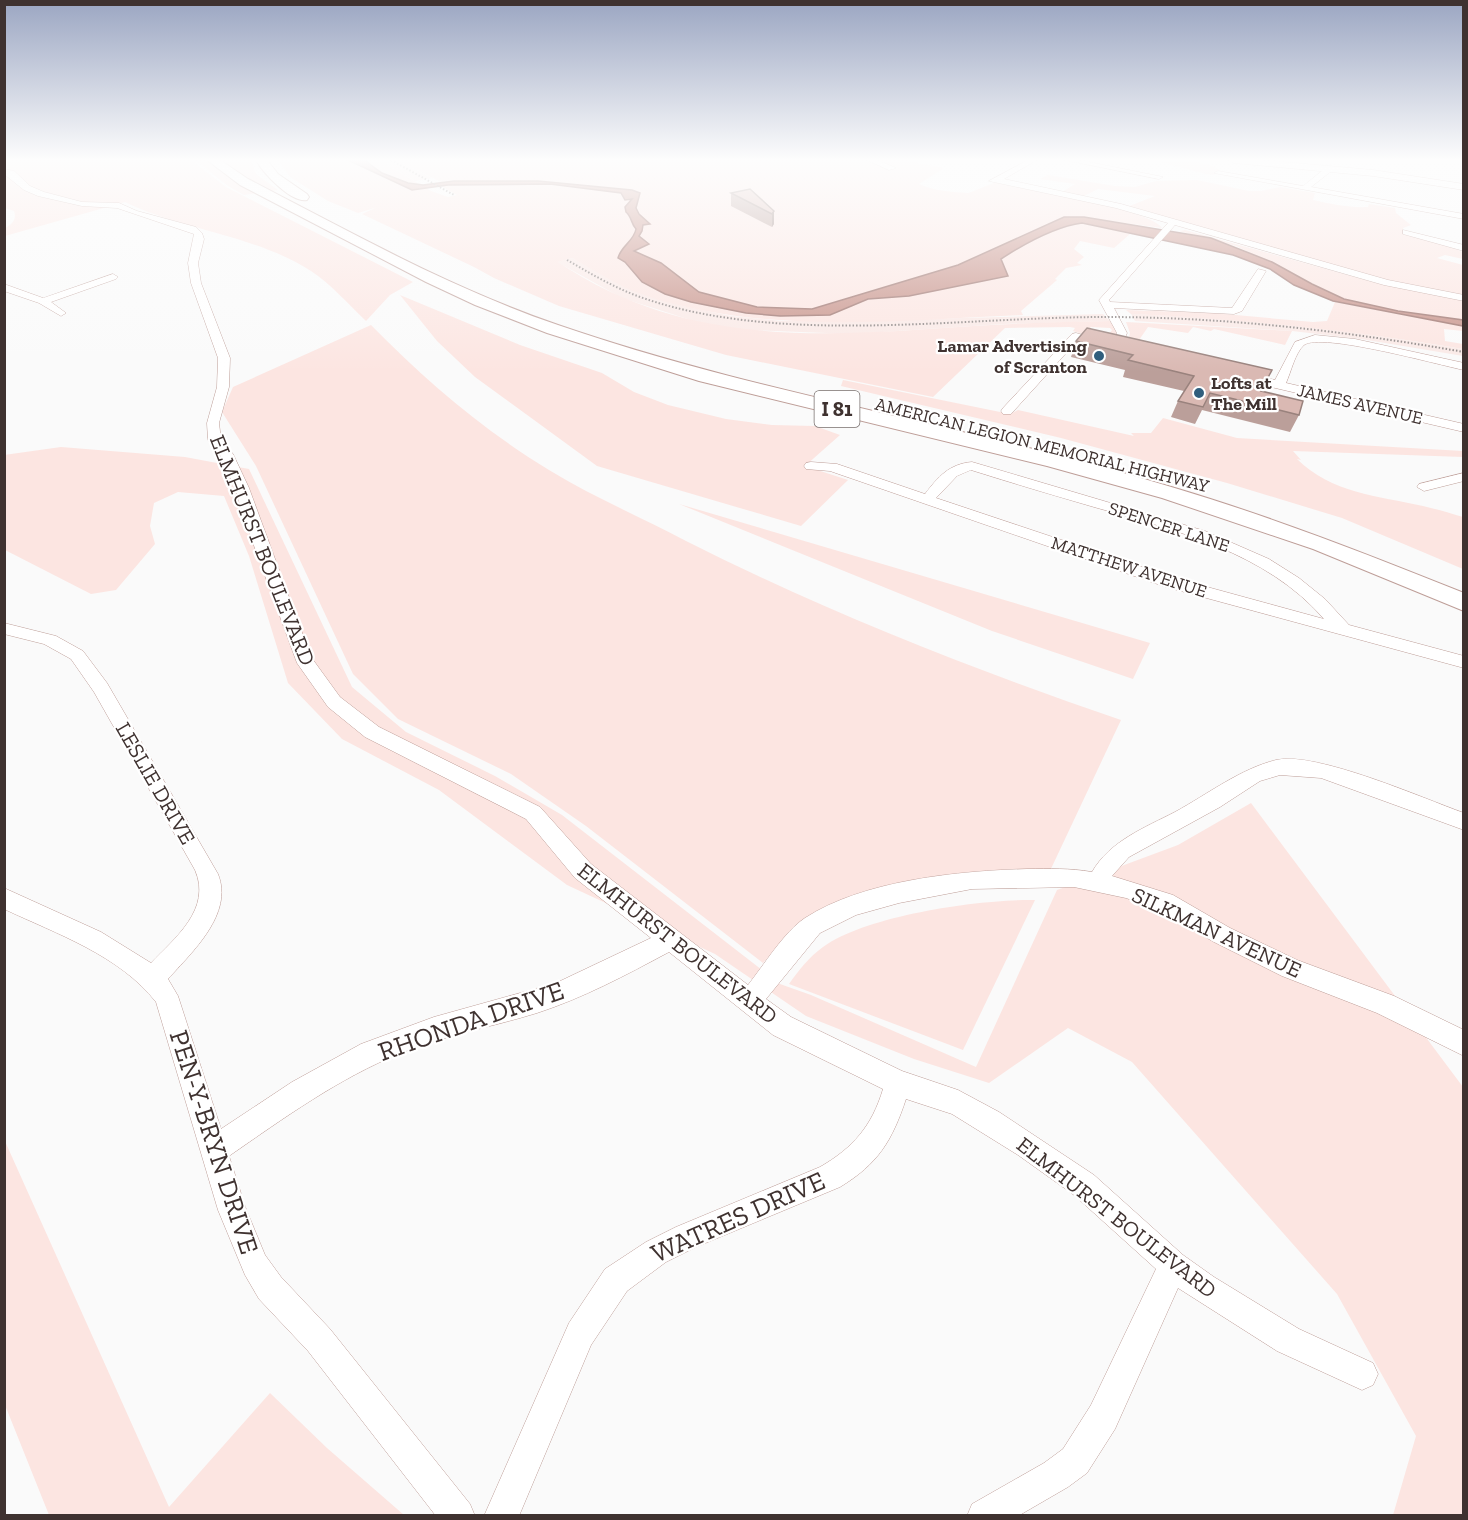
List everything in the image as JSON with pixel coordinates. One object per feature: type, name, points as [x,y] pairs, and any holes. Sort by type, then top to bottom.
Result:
[{"type":"highway","name":"AMERICAN LEGION MEMORIAL HIGHWAY","points":[[338,231],[447,286],[576,338],[705,376],[1053,461],[1170,493],[1321,544],[1464,603]]},
{"type":"highway","name":"AMERICAN LEGION MEMORIAL HIGHWAY","points":[[372,231],[497,292],[583,327],[715,366],[1054,445],[1192,481]]},
{"type":"street","name":"ELMHURST BOULEVARD","points":[[196,231],[198,244],[193,263],[196,283],[224,358],[223,387],[213,423],[215,440],[226,454],[242,488],[303,659],[334,702],[372,732],[532,813],[583,871],[782,1026],[898,1083],[958,1103],[1029,1145],[1084,1185],[1173,1265],[1203,1288],[1288,1340],[1362,1374]]},
{"type":"street","points":[[1117,345],[1122,333],[1104,300],[1165,231]]},
{"type":"street","points":[[1193,231],[1387,283],[1464,297]]},
{"type":"street","points":[[1406,232],[1464,248]]},
{"type":"street","points":[[1106,305],[1234,311],[1238,309],[1261,271]]},
{"type":"street","points":[[43,301],[113,277]]},
{"type":"street","points":[[4,287],[43,301],[61,313]]},
{"type":"street","points":[[1007,411],[1076,336],[1132,349]]},
{"type":"street","points":[[1279,385],[1297,347],[1302,341],[1314,338],[1354,343],[1464,366]]},
{"type":"street","name":"JAMES AVENUE","points":[[1228,373],[1464,428]]},
{"type":"street","name":"MATTHEW AVENUE","points":[[811,466],[832,467],[1172,583],[1458,661]]},
{"type":"street","name":"SPENCER LANE","points":[[927,500],[952,471],[963,466],[972,466],[1189,529],[1238,549],[1280,574],[1326,607],[1343,629]]},
{"type":"street","points":[[1424,487],[1464,477]]},
{"type":"street","name":"LESLIE DRIVE","points":[[4,628],[50,640],[77,656],[101,688],[204,866],[212,891],[206,911],[198,927],[153,978]]},
{"type":"street","points":[[1098,881],[1106,867],[1122,851],[1213,801],[1252,776],[1267,770],[1285,767],[1322,770],[1464,822]]},
{"type":"street","name":"SILKMAN AVENUE","points":[[749,1002],[783,957],[812,926],[851,907],[899,893],[972,880],[1074,878],[1098,881],[1165,902],[1222,935],[1290,968],[1385,1004],[1464,1044]]},
{"type":"street","name":"PEN-Y-BRYN DRIVE","points":[[4,898],[106,948],[136,965],[153,978],[166,996],[232,1210],[255,1265],[270,1288],[319,1340],[458,1515]]},
{"type":"street","name":"RHONDA DRIVE","points":[[214,1150],[331,1074],[392,1043],[435,1027],[555,995],[603,975],[671,939]]},
{"type":"street","name":"WATRES DRIVE","points":[[501,1515],[580,1334],[616,1280],[656,1252],[686,1237],[830,1177],[852,1165],[875,1139],[890,1111],[898,1083]]},
{"type":"street","points":[[984,1515],[1056,1475],[1075,1461],[1087,1445],[1112,1397],[1173,1265]]},
{"type":"shaded area","points":[[5,231],[23,231],[5,236]]},
{"type":"shaded area","points":[[209,231],[312,231],[413,282],[390,295],[366,321],[326,282],[311,271],[267,249]]},
{"type":"shaded area","points":[[398,231],[1117,231],[1130,234],[1114,248],[1080,241],[1074,249],[1084,257],[1077,263],[1082,265],[1066,268],[1055,279],[1057,280],[1021,311],[1023,315],[878,322],[782,320],[734,316],[687,307],[632,291],[572,258],[558,262],[607,290],[657,310],[707,323],[759,330],[811,333],[864,332],[1110,321],[1116,328],[1116,341],[1109,334],[1112,330],[1110,328],[1091,327],[1087,333],[1093,337],[1073,331],[1075,328],[1070,327],[1005,328],[933,397],[726,355],[559,306]]},
{"type":"shaded area","points":[[636,231],[642,231],[639,236],[649,244],[634,251],[661,263],[699,292],[757,307],[812,309],[958,265],[1033,231],[1053,231],[1001,259],[1008,276],[909,296],[868,299],[830,315],[780,316],[746,313],[691,302],[665,294],[642,282],[625,262],[618,258]]},
{"type":"shaded area","points":[[1119,231],[1168,231],[1211,238],[1272,262],[1344,299],[1398,311],[1463,320],[1463,326],[1333,301],[1294,285],[1270,269],[1233,255]]},
{"type":"shaded area","points":[[1179,231],[1188,231],[1380,284],[1463,301],[1463,320],[1398,311],[1344,299],[1236,246]]},
{"type":"shaded area","points":[[1210,231],[1403,231],[1463,252],[1463,259],[1445,255],[1437,258],[1463,265],[1463,297],[1389,283]]},
{"type":"shaded area","points":[[572,258],[639,293],[683,306],[731,316],[782,321],[855,321],[1103,314],[1110,321],[1003,324],[852,334],[746,330],[700,323],[622,298],[557,262]]},
{"type":"shaded area","points":[[400,295],[520,345],[602,373],[634,392],[668,405],[726,419],[772,425],[815,426],[840,435],[805,466],[848,480],[801,526],[597,466],[475,377],[437,341]]},
{"type":"shaded area","points":[[1335,302],[1463,326],[1463,331],[1444,329],[1445,341],[1463,344],[1463,349],[1339,331],[1257,322],[1131,314],[1126,310],[1213,313],[1313,322],[1327,321]]},
{"type":"shaded area","points":[[1131,314],[1242,319],[1307,325],[1463,349],[1463,356],[1361,339],[1292,331],[1135,321]]},
{"type":"shaded area","points":[[1126,322],[1292,331],[1285,345],[1214,329],[1211,331],[1193,327],[1188,333],[1148,327],[1135,346],[1128,341],[1130,333]]},
{"type":"shaded area","points":[[371,325],[434,385],[478,421],[525,455],[583,489],[792,592],[955,660],[1121,720],[1049,873],[1012,873],[792,931],[763,963],[586,826],[511,774],[398,719],[353,674],[256,466],[222,412],[233,387]]},
{"type":"shaded area","points":[[843,380],[1010,414],[1018,410],[1134,436],[1131,433],[1151,433],[1163,418],[1237,438],[1463,451],[1463,457],[1293,451],[1301,460],[1297,459],[1310,470],[1340,486],[1356,492],[1463,517],[1463,569],[1342,518],[1227,483],[1061,438],[841,386]]},
{"type":"shaded area","points":[[61,447],[185,457],[249,469],[352,687],[406,732],[495,776],[562,815],[780,984],[811,995],[976,1067],[1057,890],[1178,845],[1251,803],[1463,1087],[1463,1515],[1393,1515],[1416,1436],[1337,1294],[1132,1062],[1068,1028],[989,1083],[914,1059],[806,1016],[715,954],[567,885],[439,790],[342,739],[288,683],[249,556],[224,496],[178,492],[154,503],[150,526],[155,544],[116,590],[91,594],[5,550],[4,455]]},
{"type":"shaded area","points":[[679,504],[1150,643],[1133,679],[992,631]]},
{"type":"shaded area","points":[[1035,900],[963,1050],[789,984],[804,964],[823,947],[867,926],[925,911],[956,906]]},
{"type":"shaded area","points":[[4,1139],[169,1507],[270,1393],[327,1448],[404,1515],[49,1515],[5,1405]]},
{"type":"building","points":[[1087,328],[1272,370],[1261,391],[1303,401],[1299,415],[1210,393],[1203,407],[1178,401],[1194,376],[1128,360],[1133,355],[1076,341]]},
{"type":"railway","points":[[567,260],[617,287],[649,300],[702,314],[758,322],[875,325],[1050,318],[1150,318],[1285,327],[1464,352]]},
{"type":"place","name":"Lamar Advertising of Scranton","points":[[1099,356]]},
{"type":"place","name":"Lofts at The Mill","points":[[1199,393]]}]
